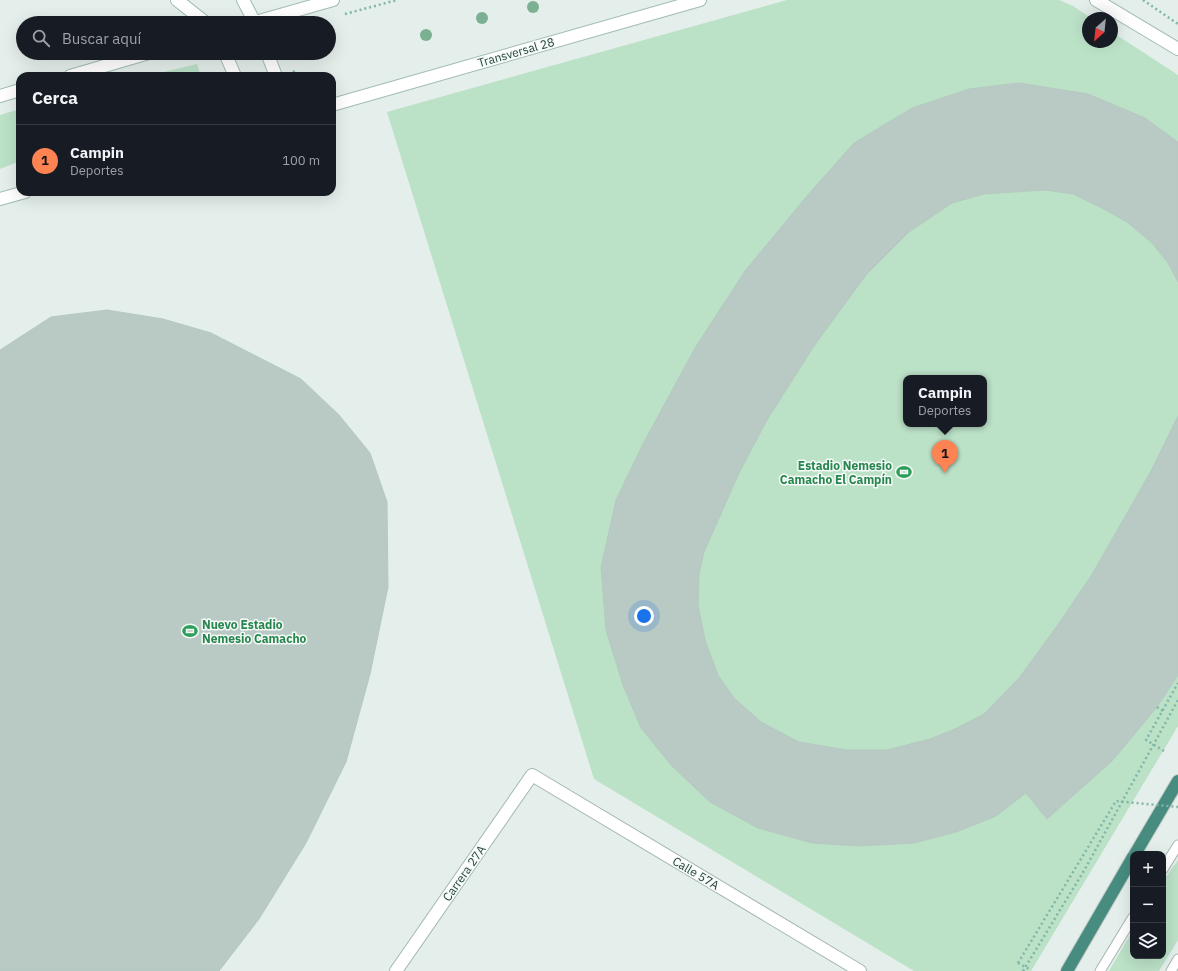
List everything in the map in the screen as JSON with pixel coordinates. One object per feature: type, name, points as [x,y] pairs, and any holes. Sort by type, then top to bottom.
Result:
[{"type":"highway","points":[[1137,851],[1178,781]]},
{"type":"highway","points":[[1067,971],[1130,862]]},
{"type":"main road","points":[[177,0],[197,16]]},
{"type":"main road","points":[[242,0],[250,16]]},
{"type":"main road","points":[[278,16],[333,0]]},
{"type":"main road","name":"Transversal 28","points":[[336,104],[700,0]]},
{"type":"main road","points":[[1096,0],[1178,49]]},
{"type":"main road","points":[[84,72],[125,60]]},
{"type":"main road","points":[[228,60],[233,72]]},
{"type":"main road","points":[[270,60],[274,72]]},
{"type":"main road","points":[[0,96],[16,91]]},
{"type":"main road","points":[[0,199],[16,195]]},
{"type":"main road","name":"Carrera 27A","points":[[396,971],[532,775]]},
{"type":"main road","name":"Calle 57A","points":[[532,775],[860,971]]},
{"type":"lane","points":[[1166,864],[1178,845]]},
{"type":"lane","points":[[1100,971],[1130,922]]},
{"type":"lane","points":[[1171,971],[1178,959]]},
{"type":"path","points":[[339,15],[397,0]]},
{"type":"path","points":[[1143,0],[1178,24]]},
{"type":"path","points":[[1164,751],[1146,740],[1178,683]]},
{"type":"path","points":[[1023,971],[1085,869],[1178,700]]},
{"type":"path","points":[[1157,708],[1163,711]]},
{"type":"path","points":[[1031,970],[1018,963],[1116,801],[1178,807]]},
{"type":"green space","points":[[787,0],[1059,0],[1082,12],[1082,48],[1118,48],[1118,36],[1178,75],[1178,726],[1031,971],[914,971],[594,779],[387,112]]},
{"type":"green space","points":[[197,64],[200,72],[164,72]]},
{"type":"green space","points":[[16,110],[16,163],[0,169],[0,115]]},
{"type":"green space","points":[[1178,860],[1178,940],[1159,971],[1109,971],[1130,935],[1130,959],[1166,959],[1166,877]]},
{"type":"building","points":[[1019,83],[1088,94],[1145,118],[1178,142],[1178,282],[1168,263],[1152,243],[1127,222],[1073,194],[1045,190],[984,194],[952,203],[909,232],[866,275],[814,346],[767,420],[740,471],[704,552],[699,574],[698,605],[705,640],[718,675],[734,698],[761,722],[799,742],[847,750],[887,750],[930,739],[957,728],[984,714],[1019,678],[1057,626],[1091,576],[1151,471],[1178,416],[1178,675],[1157,707],[1112,761],[1047,819],[1026,793],[996,816],[956,832],[914,843],[860,846],[812,843],[758,828],[710,802],[672,766],[641,728],[623,685],[606,630],[601,567],[616,500],[643,444],[695,348],[745,271],[806,197],[854,143],[912,108],[969,89]]},
{"type":"building","name":"Nuevo Estadio Nemesio Camacho","points":[[107,310],[163,319],[211,333],[301,379],[339,415],[370,453],[387,502],[388,587],[370,674],[346,762],[306,843],[259,919],[219,971],[0,971],[0,350],[51,317]]},
{"type":"place","name":"Estadio Nemesio Camacho El Campín","points":[[904,472]]},
{"type":"place","name":"Campin","points":[[945,473]]},
{"type":"place","name":"Nuevo Estadio Nemesio Camacho","points":[[190,631]]}]
